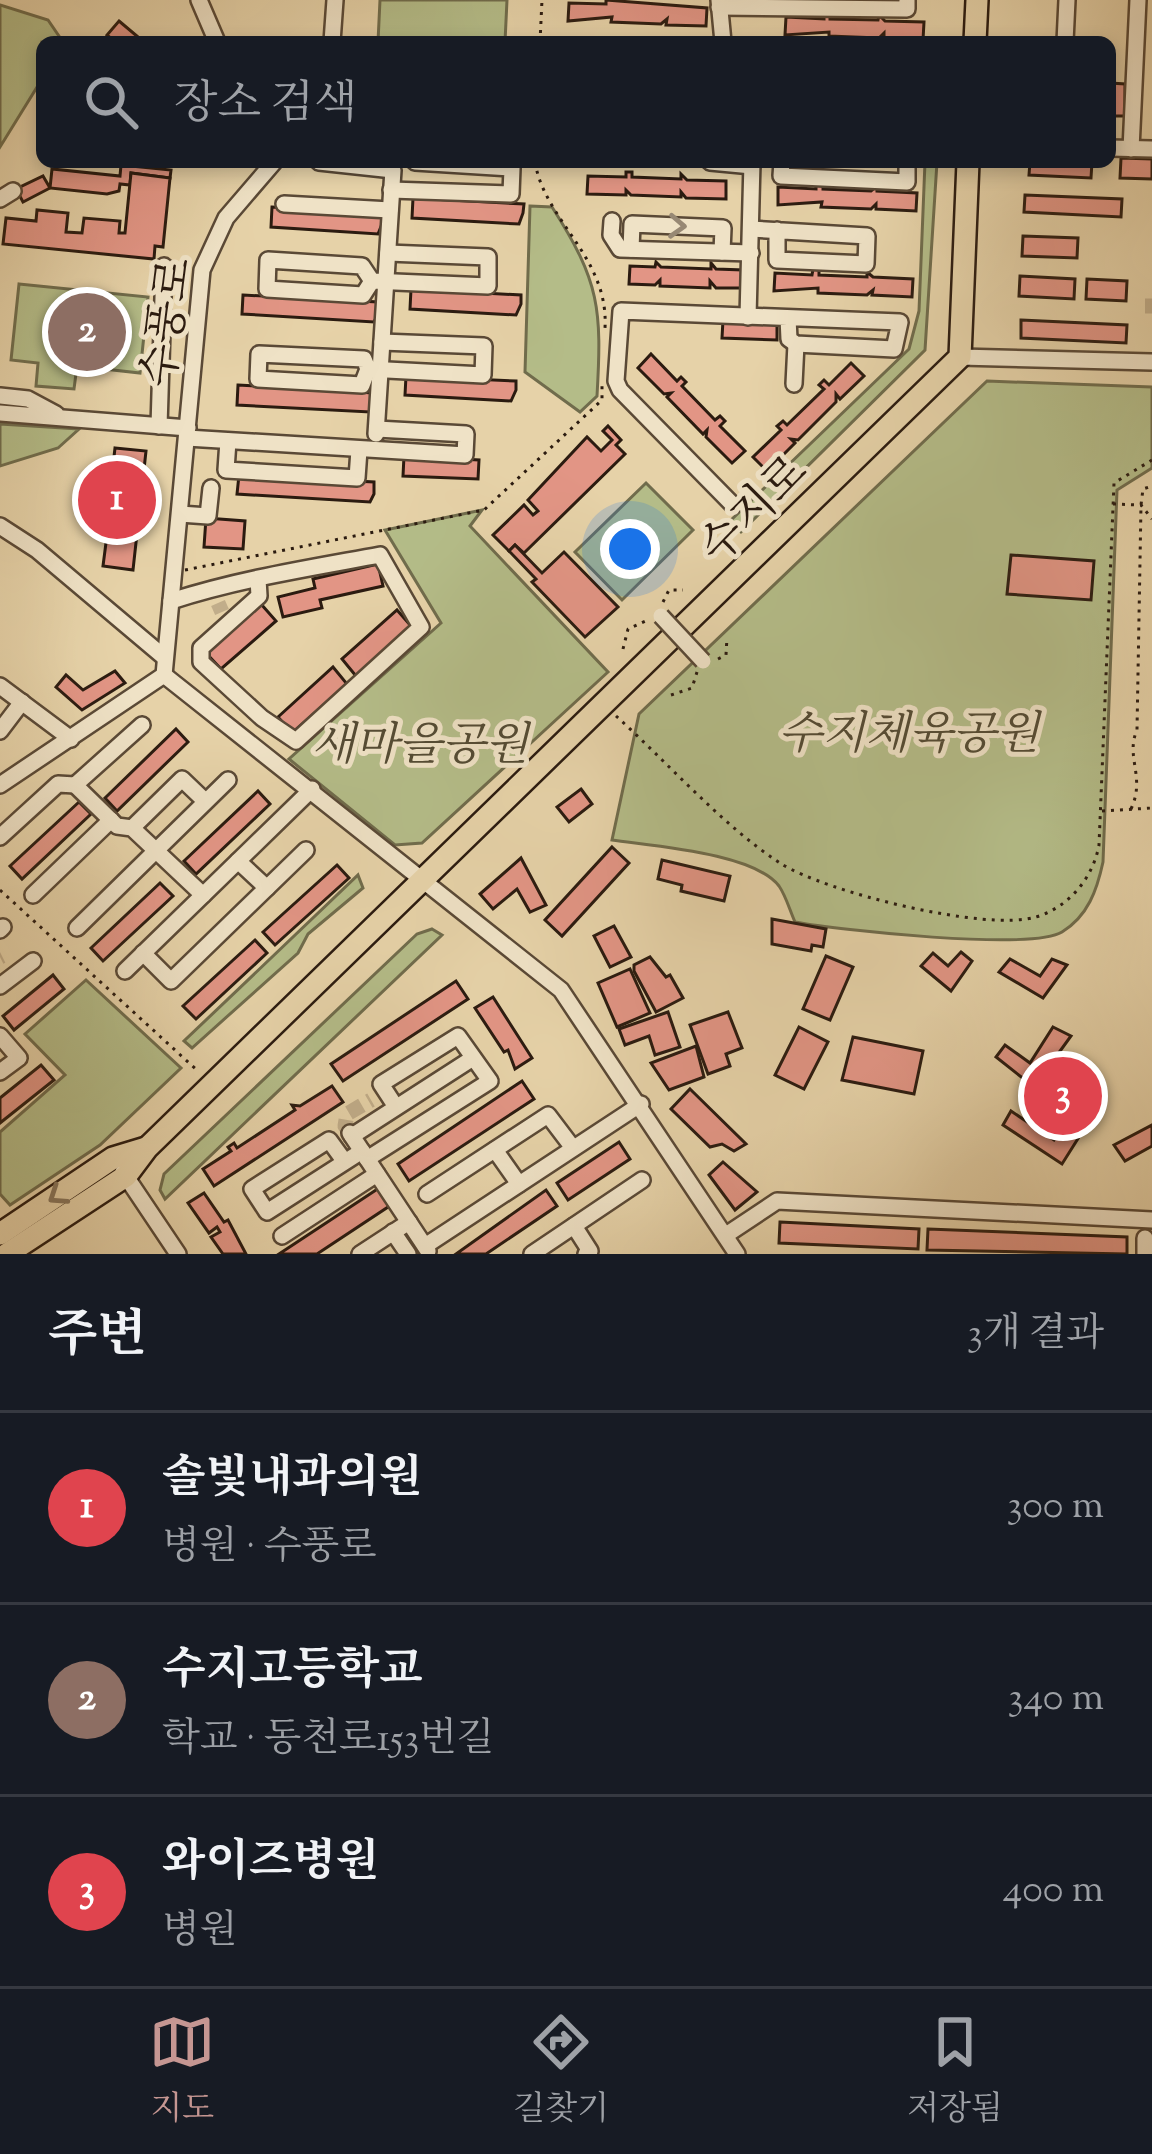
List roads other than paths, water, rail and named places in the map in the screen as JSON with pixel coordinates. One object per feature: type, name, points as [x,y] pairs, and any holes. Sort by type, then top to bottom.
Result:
[{"type":"main road","points":[[975,36],[977,0]]},
{"type":"main road","points":[[960,357],[968,168]]},
{"type":"main road","name":"수지로","points":[[7,1254],[147,1148],[214,1085],[960,357]]},
{"type":"main road","name":"수지로","points":[[0,1234],[120,1167]]},
{"type":"street","points":[[199,0],[214,36]]},
{"type":"street","points":[[332,36],[335,0]]},
{"type":"street","points":[[722,36],[719,4],[805,10],[820,3],[907,9],[908,0]]},
{"type":"street","points":[[1065,36],[1067,0]]},
{"type":"street","points":[[1131,149],[1138,0]]},
{"type":"street","points":[[1116,148],[1152,149]]},
{"type":"street","name":"수풍로","points":[[164,676],[204,261],[234,206],[269,168]]},
{"type":"street","points":[[228,441],[226,470],[357,478],[377,429],[374,369],[382,342],[379,282],[388,253],[393,168]]},
{"type":"street","points":[[392,190],[511,194],[512,168]]},
{"type":"street","points":[[748,317],[752,168]]},
{"type":"street","points":[[782,168],[781,176],[907,182],[907,168]]},
{"type":"street","points":[[284,204],[390,210]]},
{"type":"street","points":[[612,221],[614,244],[631,249],[751,253]]},
{"type":"street","points":[[631,249],[632,224],[723,228],[722,252]]},
{"type":"street","points":[[751,229],[777,230],[867,236],[866,264],[777,260],[777,230]]},
{"type":"street","points":[[379,282],[362,266],[268,260],[267,290],[362,295],[379,282],[488,286],[488,256],[388,253]]},
{"type":"street","points":[[159,426],[164,266]]},
{"type":"street","points":[[733,505],[620,390],[616,381],[621,311],[900,322],[894,349],[796,344],[789,339],[788,319]]},
{"type":"street","points":[[374,369],[362,385],[258,379],[259,354],[364,359],[374,369],[483,375],[484,346],[382,342]]},
{"type":"street","points":[[794,384],[796,344]]},
{"type":"street","points":[[960,357],[1152,362]]},
{"type":"street","points":[[0,396],[28,399],[64,418]]},
{"type":"street","points":[[0,413],[159,426],[228,441],[465,455],[466,434],[377,429]]},
{"type":"street","points":[[180,514],[208,516],[211,488]]},
{"type":"street","points":[[0,526],[37,550],[164,657]]},
{"type":"street","points":[[171,601],[214,596],[258,579],[380,554],[421,627],[296,741],[262,718],[201,662],[201,648],[259,596],[258,579]]},
{"type":"street","points":[[661,616],[703,661]]},
{"type":"street","points":[[0,785],[164,676],[561,990],[737,1254]]},
{"type":"street","points":[[0,686],[71,740]]},
{"type":"street","points":[[3,722],[22,702]]},
{"type":"street","points":[[75,785],[142,725]]},
{"type":"street","points":[[132,828],[182,779],[205,801]]},
{"type":"street","points":[[77,928],[228,780]]},
{"type":"street","points":[[0,837],[58,784],[75,785],[111,820],[132,828],[203,895]]},
{"type":"street","points":[[125,970],[312,789]]},
{"type":"street","points":[[33,895],[111,820]]},
{"type":"street","points":[[143,953],[171,981],[306,850]]},
{"type":"street","points":[[238,861],[267,889]]},
{"type":"street","points":[[0,986],[33,961]]},
{"type":"street","points":[[345,1162],[329,1140],[252,1189],[267,1212],[345,1162],[362,1151],[490,1082],[458,1036],[381,1084],[396,1108]]},
{"type":"street","points":[[0,1072],[19,1058],[1,1039]]},
{"type":"street","points":[[283,1236],[396,1108],[473,1058]]},
{"type":"street","points":[[362,1151],[427,1250],[641,1104]]},
{"type":"street","points":[[427,1194],[548,1115],[573,1148]]},
{"type":"street","points":[[495,1150],[519,1184]]},
{"type":"street","points":[[120,1167],[178,1254]]},
{"type":"street","points":[[532,1254],[642,1180]]},
{"type":"street","points":[[726,1235],[777,1201],[1152,1220]]},
{"type":"street","points":[[360,1254],[409,1222]]},
{"type":"street","points":[[574,1226],[590,1251],[586,1254]]},
{"type":"street","points":[[393,1232],[408,1254]]},
{"type":"tunnel","points":[[1145,306],[1152,306]]},
{"type":"tunnel","points":[[218,603],[222,612]]},
{"type":"tunnel","points":[[350,1133],[345,1126],[347,1114],[371,1100]]},
{"type":"place","name":"수지고등학교","points":[[87,332]]},
{"type":"place","name":"솔빛내과의원","points":[[117,500]]},
{"type":"place","name":"와이즈병원","points":[[1063,1096]]},
{"type":"park label","name":"수지체육공원","points":[[909,732]]},
{"type":"park label","name":"새마을공원","points":[[420,743]]}]
